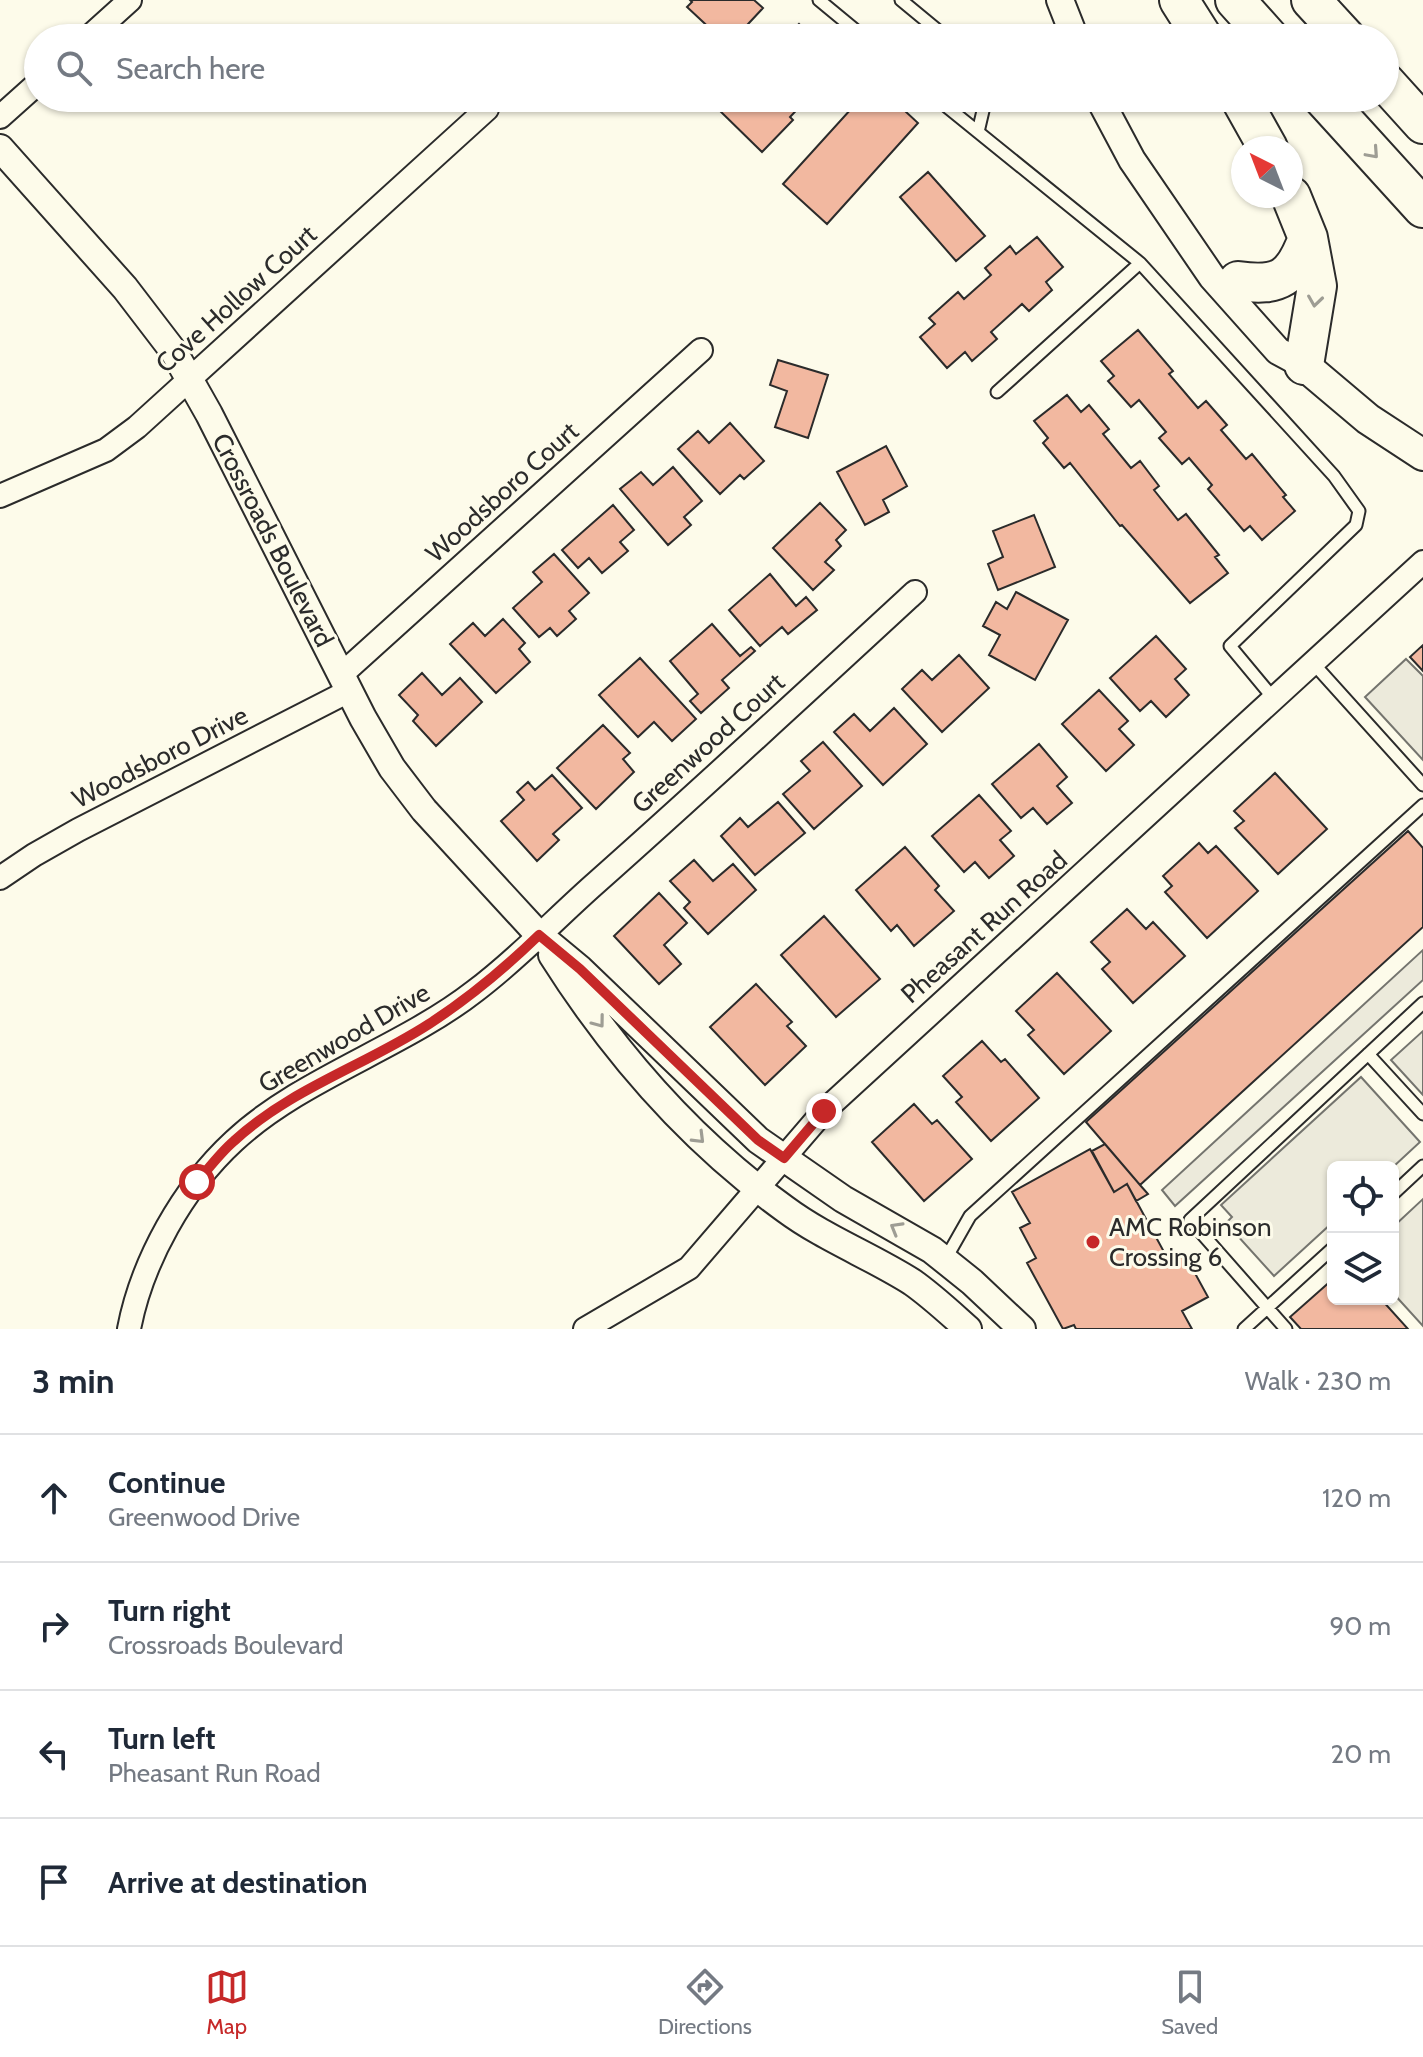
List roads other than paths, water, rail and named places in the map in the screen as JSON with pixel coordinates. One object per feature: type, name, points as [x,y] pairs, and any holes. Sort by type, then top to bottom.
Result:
[{"type":"highway","points":[[1179,0],[1194,24]]},
{"type":"highway","points":[[1235,0],[1256,24]]},
{"type":"highway","points":[[1311,0],[1333,24]]},
{"type":"highway","points":[[1399,97],[1423,124]]},
{"type":"highway","points":[[1248,112],[1261,136]]},
{"type":"highway","points":[[1336,112],[1423,208]]},
{"type":"highway","points":[[1296,208],[1308,238],[1317,286],[1304,365]]},
{"type":"highway","points":[[1238,281],[1263,284],[1286,276],[1296,266],[1308,238]]},
{"type":"main road","points":[[1304,365],[1368,419],[1423,455]]},
{"type":"street","points":[[103,24],[130,0]]},
{"type":"street","points":[[1060,0],[1069,24]]},
{"type":"street","points":[[0,117],[24,96]]},
{"type":"street","name":"Cove Hollow Court","points":[[0,496],[106,450],[149,418],[484,112]]},
{"type":"street","points":[[1106,112],[1132,160],[1212,277],[1278,351],[1304,365]]},
{"type":"street","name":"Crossroads Boulevard","points":[[0,148],[165,337],[190,379],[345,683],[407,790],[539,935],[592,979],[758,1140],[843,1199],[945,1260],[1022,1329]]},
{"type":"street","points":[[1158,199],[1291,338],[1304,365]]},
{"type":"street","name":"Woodsboro Court","points":[[345,683],[701,350]]},
{"type":"street","name":"Pheasant Run Road","points":[[585,1329],[689,1268],[824,1111],[1423,562]]},
{"type":"street","name":"Greenwood Court","points":[[539,935],[915,592]]},
{"type":"street","name":"Woodsboro Drive","points":[[0,878],[78,830],[345,683]]},
{"type":"street","name":"Crossroads Boulevard","points":[[539,935],[568,981],[645,1082],[716,1155],[787,1211],[912,1282],[968,1329]]},
{"type":"street","name":"Greenwood Drive","points":[[129,1329],[146,1273],[165,1234],[197,1182],[234,1140],[300,1094],[427,1025],[504,970],[539,935]]},
{"type":"lane","points":[[819,0],[848,24]]},
{"type":"lane","points":[[901,0],[930,24]]},
{"type":"lane","points":[[953,112],[1140,263],[1334,476],[1359,511],[1356,525],[1230,646],[1274,699]]},
{"type":"lane","points":[[978,132],[983,112]]},
{"type":"lane","points":[[997,392],[1140,263]]},
{"type":"lane","points":[[1313,663],[1423,785]]},
{"type":"lane","points":[[945,1260],[970,1216],[1423,805]]},
{"type":"lane","points":[[1286,1329],[1190,1220],[1423,1003]]},
{"type":"lane","points":[[1368,1054],[1423,1114]]},
{"type":"lane","points":[[1399,1188],[1423,1166]]},
{"type":"lane","points":[[1244,1329],[1327,1253]]},
{"type":"place","name":"AMC Robinson Crossing 6","points":[[1093,1242]]}]
